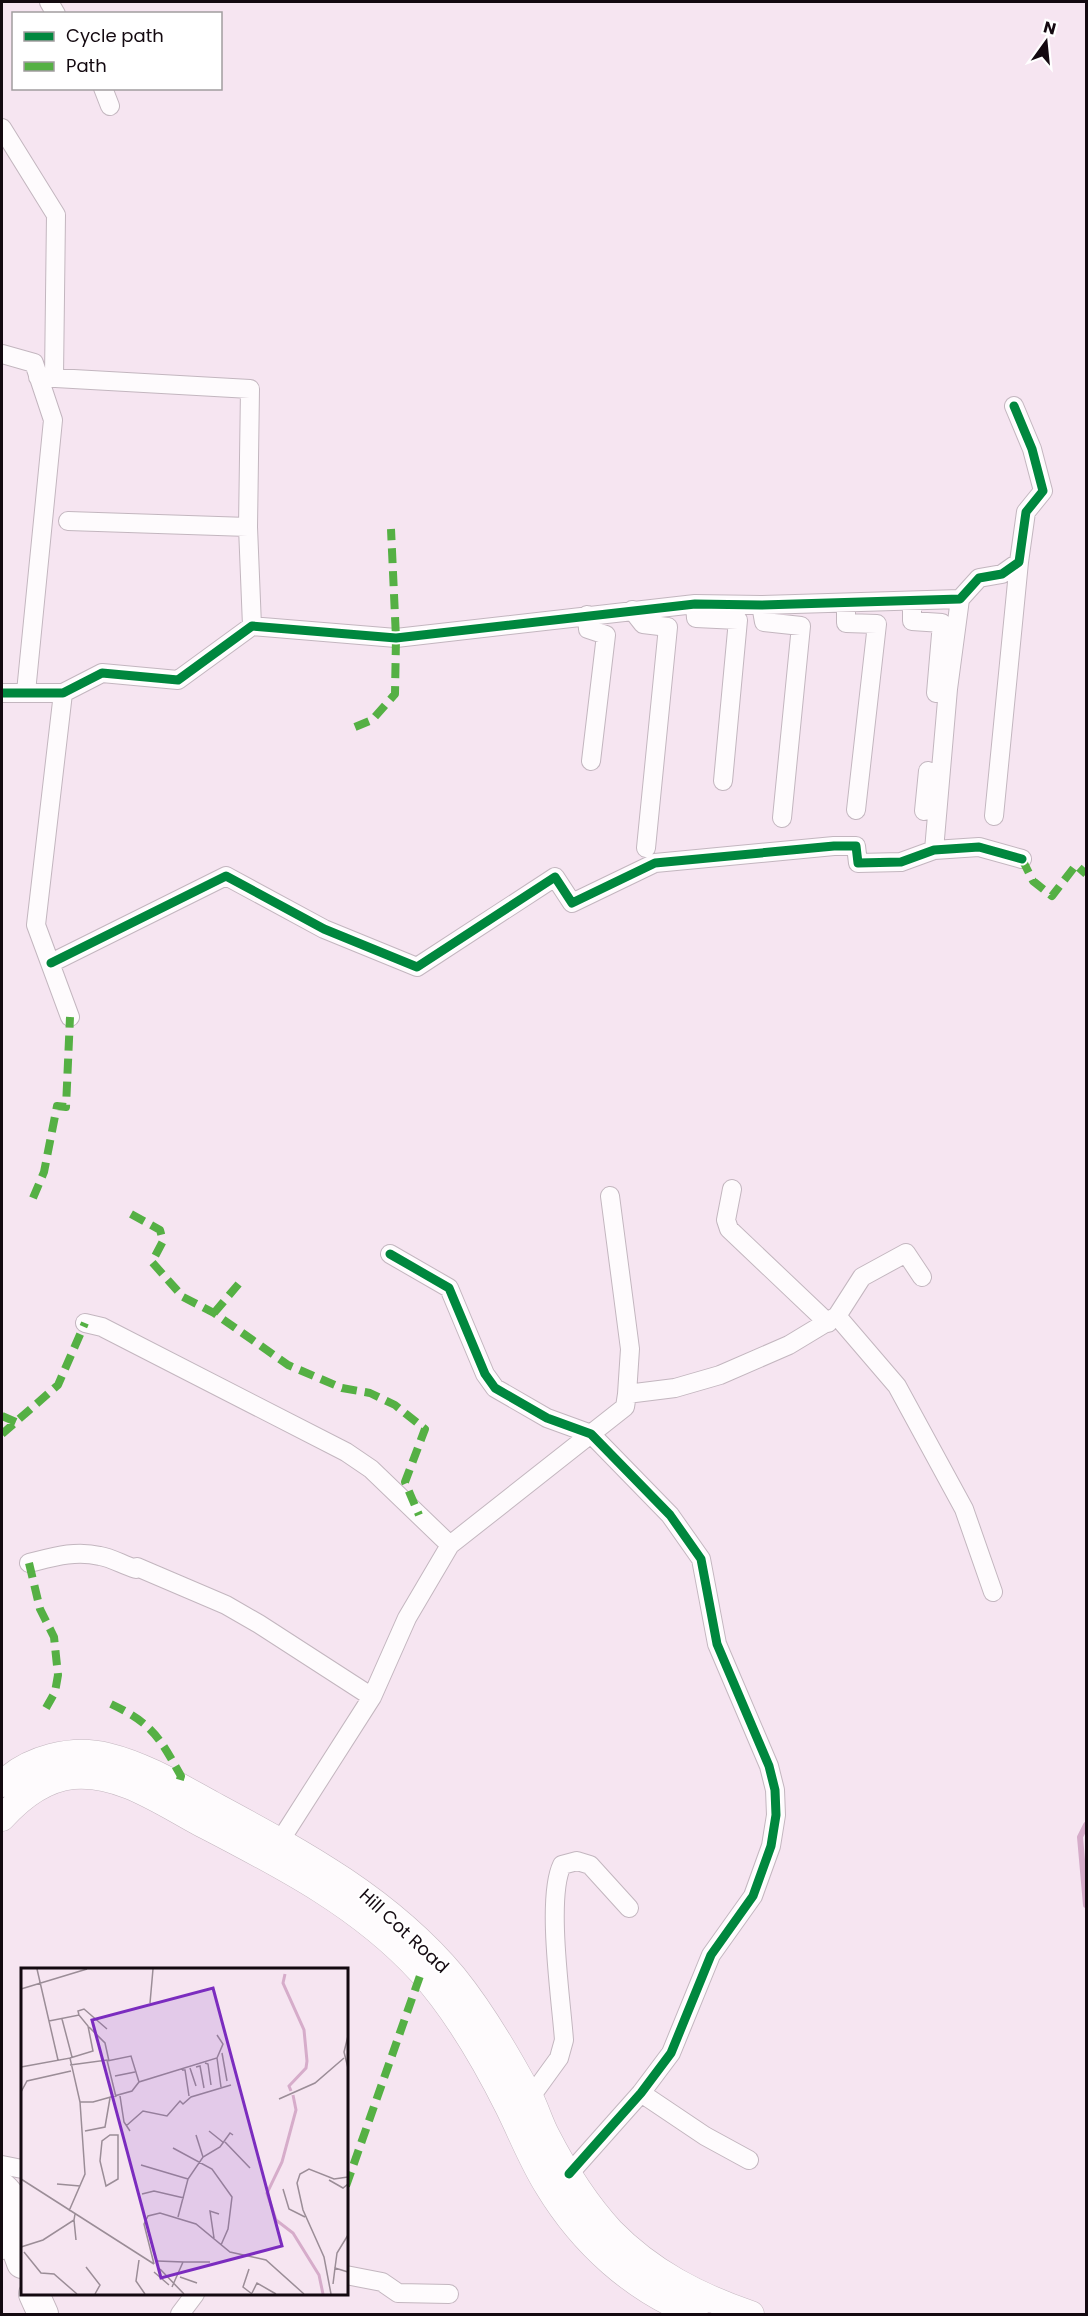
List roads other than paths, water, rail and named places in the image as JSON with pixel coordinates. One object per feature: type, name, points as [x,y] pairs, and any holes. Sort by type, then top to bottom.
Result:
[{"type":"main road","name":"Hill Cot Road","points":[[2,1784],[33,1763],[63,1754],[107,1755],[158,1776],[280,1841],[357,1887],[418,1939],[454,1977],[480,2012],[530,2097],[546,2136],[589,2205],[611,2231],[666,2277],[703,2297],[751,2314]]},
{"type":"main road","name":"Hill Cot Road","points":[[2,1818],[22,1798],[52,1781],[72,1776],[111,1779],[136,1789],[274,1862],[329,1895],[392,1944],[421,1973],[447,2005],[483,2058],[547,2186],[569,2218],[596,2249],[623,2273],[655,2295],[695,2314]]},
{"type":"main road","points":[[6,2177],[13,2208],[6,2238],[21,2261]]},
{"type":"main road","points":[[34,2295],[42,2314]]},
{"type":"street","points":[[104,90],[110,106]]},
{"type":"street","points":[[2,128],[56,215],[46,377],[53,420],[26,692]]},
{"type":"street","points":[[2,354],[34,363],[46,377],[250,389],[248,527],[252,626]]},
{"type":"street","points":[[994,816],[1026,512],[1043,491],[1032,450],[1014,406]]},
{"type":"street","points":[[68,521],[248,527]]},
{"type":"street","points":[[933,850],[948,689],[960,598],[979,578],[1002,574],[1019,562]]},
{"type":"street","points":[[2,693],[63,693],[102,673],[178,680],[252,626],[396,638],[695,604],[762,605],[960,598]]},
{"type":"street","points":[[912,601],[912,621],[942,622],[924,811]]},
{"type":"street","points":[[846,603],[846,623],[877,624],[856,810]]},
{"type":"street","points":[[695,604],[696,618],[738,620],[723,781]]},
{"type":"street","points":[[762,605],[764,622],[801,626],[782,818]]},
{"type":"street","points":[[632,610],[643,624],[668,627],[646,848]]},
{"type":"street","points":[[587,615],[588,629],[606,635],[591,761]]},
{"type":"street","points":[[63,693],[36,925],[70,1017]]},
{"type":"street","points":[[51,963],[226,876],[324,929],[417,967],[555,877],[572,903],[655,862],[834,846],[856,846],[858,863],[901,862],[933,850],[979,847],[1022,859]]},
{"type":"street","points":[[732,1189],[726,1220],[729,1229],[833,1320],[897,1386],[964,1509],[993,1592]]},
{"type":"street","points":[[280,1841],[372,1697],[407,1618],[450,1545],[624,1407],[630,1348],[610,1196]]},
{"type":"street","points":[[627,1394],[675,1388],[739,1369],[833,1320],[862,1277],[906,1253],[922,1277]]},
{"type":"street","points":[[390,1254],[450,1288],[485,1374],[495,1388],[546,1418],[591,1434],[670,1515],[701,1559],[717,1644],[769,1766],[775,1790],[776,1815],[771,1846],[753,1896],[711,1955],[671,2053],[641,2093],[569,2174]]},
{"type":"street","points":[[85,1323],[102,1327],[346,1452],[371,1469],[450,1545]]},
{"type":"street","points":[[29,1563],[85,1553],[103,1556],[136,1569],[137,1567],[187,1587],[251,1619],[372,1697]]},
{"type":"street","points":[[530,2097],[559,2058],[564,2040],[555,1916],[557,1876],[562,1865],[577,1861],[590,1866],[629,1908]]},
{"type":"street","points":[[641,2093],[705,2136],[749,2160]]},
{"type":"street","points":[[348,2275],[382,2282],[398,2293],[449,2294]]},
{"type":"street","points":[[180,2314],[194,2295]]},
{"type":"waterway","points":[[1086,1825],[1080,1837],[1086,1905]]}]
